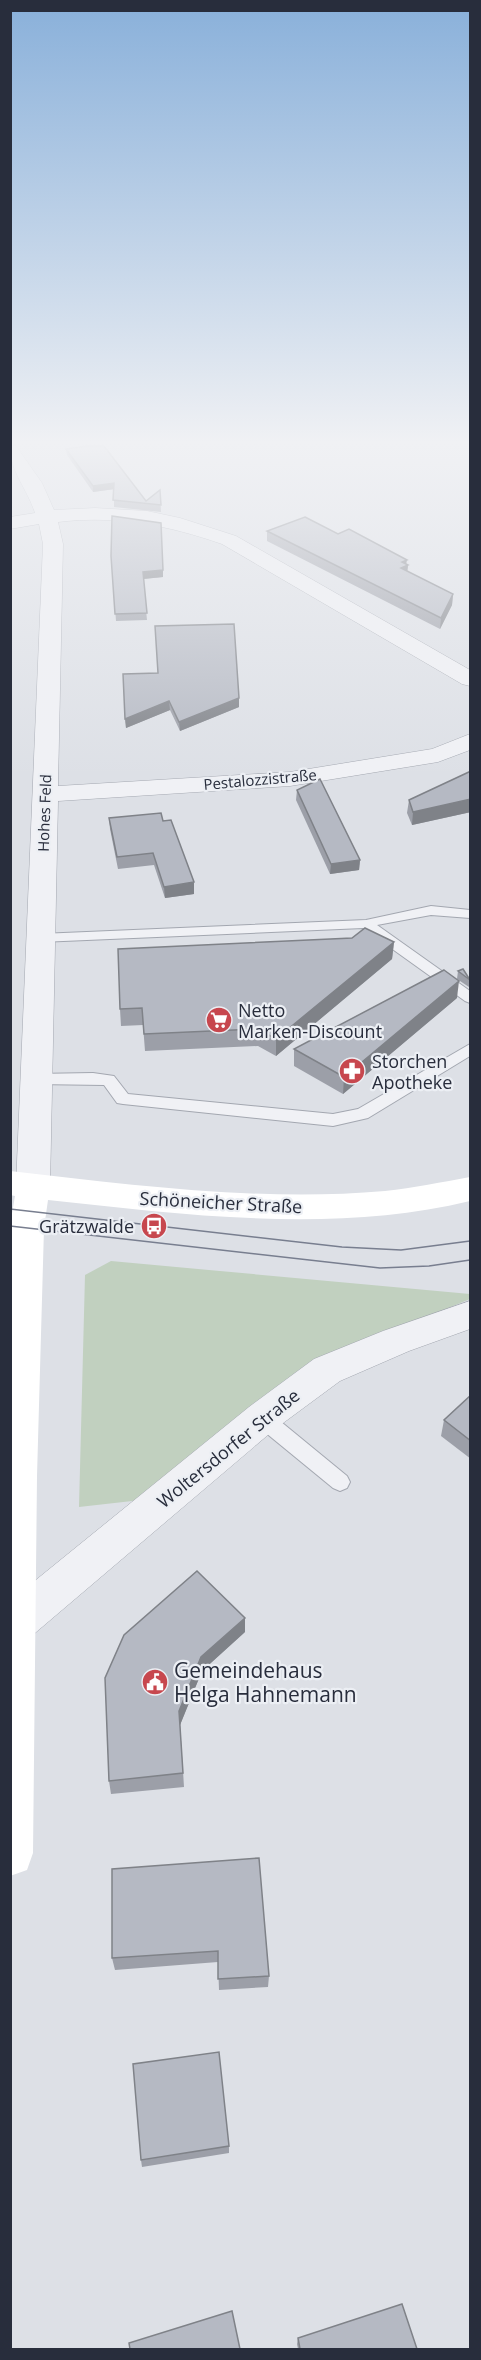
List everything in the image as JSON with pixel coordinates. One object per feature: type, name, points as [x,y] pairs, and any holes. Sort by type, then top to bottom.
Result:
[{"type":"street","name":"Hohes Feld","points":[[22,1184],[34,1079],[52,556]]},
{"type":"street","points":[[257,556],[471,679]]},
{"type":"street","name":"Pestalozzistraße","points":[[45,794],[290,779],[438,755],[471,741]]},
{"type":"street","points":[[10,1853],[12,1626],[27,1228],[22,1184]]},
{"type":"street","name":"Schöneicher Straße","points":[[22,1184],[162,1200],[317,1207],[352,1207],[432,1198],[471,1189]]},
{"type":"street","name":"Woltersdorfer Straße","points":[[12,1626],[262,1418],[327,1370],[396,1341],[471,1315]]},
{"type":"lane","points":[[40,939],[366,924],[427,910],[458,910],[471,914]]},
{"type":"lane","points":[[366,924],[471,998]]},
{"type":"lane","points":[[34,1079],[109,1080],[123,1099],[333,1120],[362,1114],[471,1049]]},
{"type":"lane","points":[[262,1418],[340,1482]]},
{"type":"green space","points":[[111,1261],[470,1294],[470,1299],[338,1354],[141,1500],[79,1507],[85,1275]]},
{"type":"building","points":[[111,556],[162,556],[163,570],[143,572],[147,613],[115,614]]},
{"type":"building","points":[[317,556],[400,556],[407,560],[402,562],[408,565],[401,568],[453,594],[441,618]]},
{"type":"building","points":[[234,624],[239,698],[179,722],[169,701],[125,719],[123,674],[158,673],[155,626]]},
{"type":"building","points":[[471,771],[471,799],[413,812],[409,800]]},
{"type":"building","points":[[320,779],[360,860],[331,864],[297,790]]},
{"type":"building","points":[[161,813],[163,821],[171,820],[194,882],[164,887],[153,853],[117,857],[109,818]]},
{"type":"building","points":[[365,928],[394,942],[276,1039],[258,1029],[144,1034],[142,1008],[120,1009],[118,949],[352,938]]},
{"type":"building","points":[[463,969],[470,980],[458,971]]},
{"type":"building","points":[[444,970],[459,981],[344,1077],[294,1049]]},
{"type":"building","points":[[471,1395],[471,1441],[444,1420]]},
{"type":"building","name":"Gemeindehaus Helga Hahnemann","points":[[197,1571],[245,1618],[201,1657],[179,1711],[183,1773],[109,1781],[105,1678],[124,1635]]},
{"type":"building","points":[[259,1858],[269,1976],[218,1979],[218,1951],[112,1958],[112,1869]]},
{"type":"building","points":[[219,2052],[229,2146],[141,2160],[133,2064]]},
{"type":"building","points":[[402,2304],[417,2349],[300,2349],[298,2338]]},
{"type":"building","points":[[232,2311],[240,2349],[130,2349],[129,2343]]},
{"type":"tram line","points":[[10,1209],[342,1247],[401,1250],[470,1241]]},
{"type":"tram line","points":[[10,1226],[380,1268],[429,1266],[470,1260]]},
{"type":"place","name":"Netto Marken-Discount","points":[[219,1020]]},
{"type":"place","name":"Storchen Apotheke","points":[[352,1071]]},
{"type":"place","name":"Grätzwalde","points":[[154,1226]]},
{"type":"place","name":"Gemeindehaus Helga Hahnemann","points":[[155,1682]]}]
